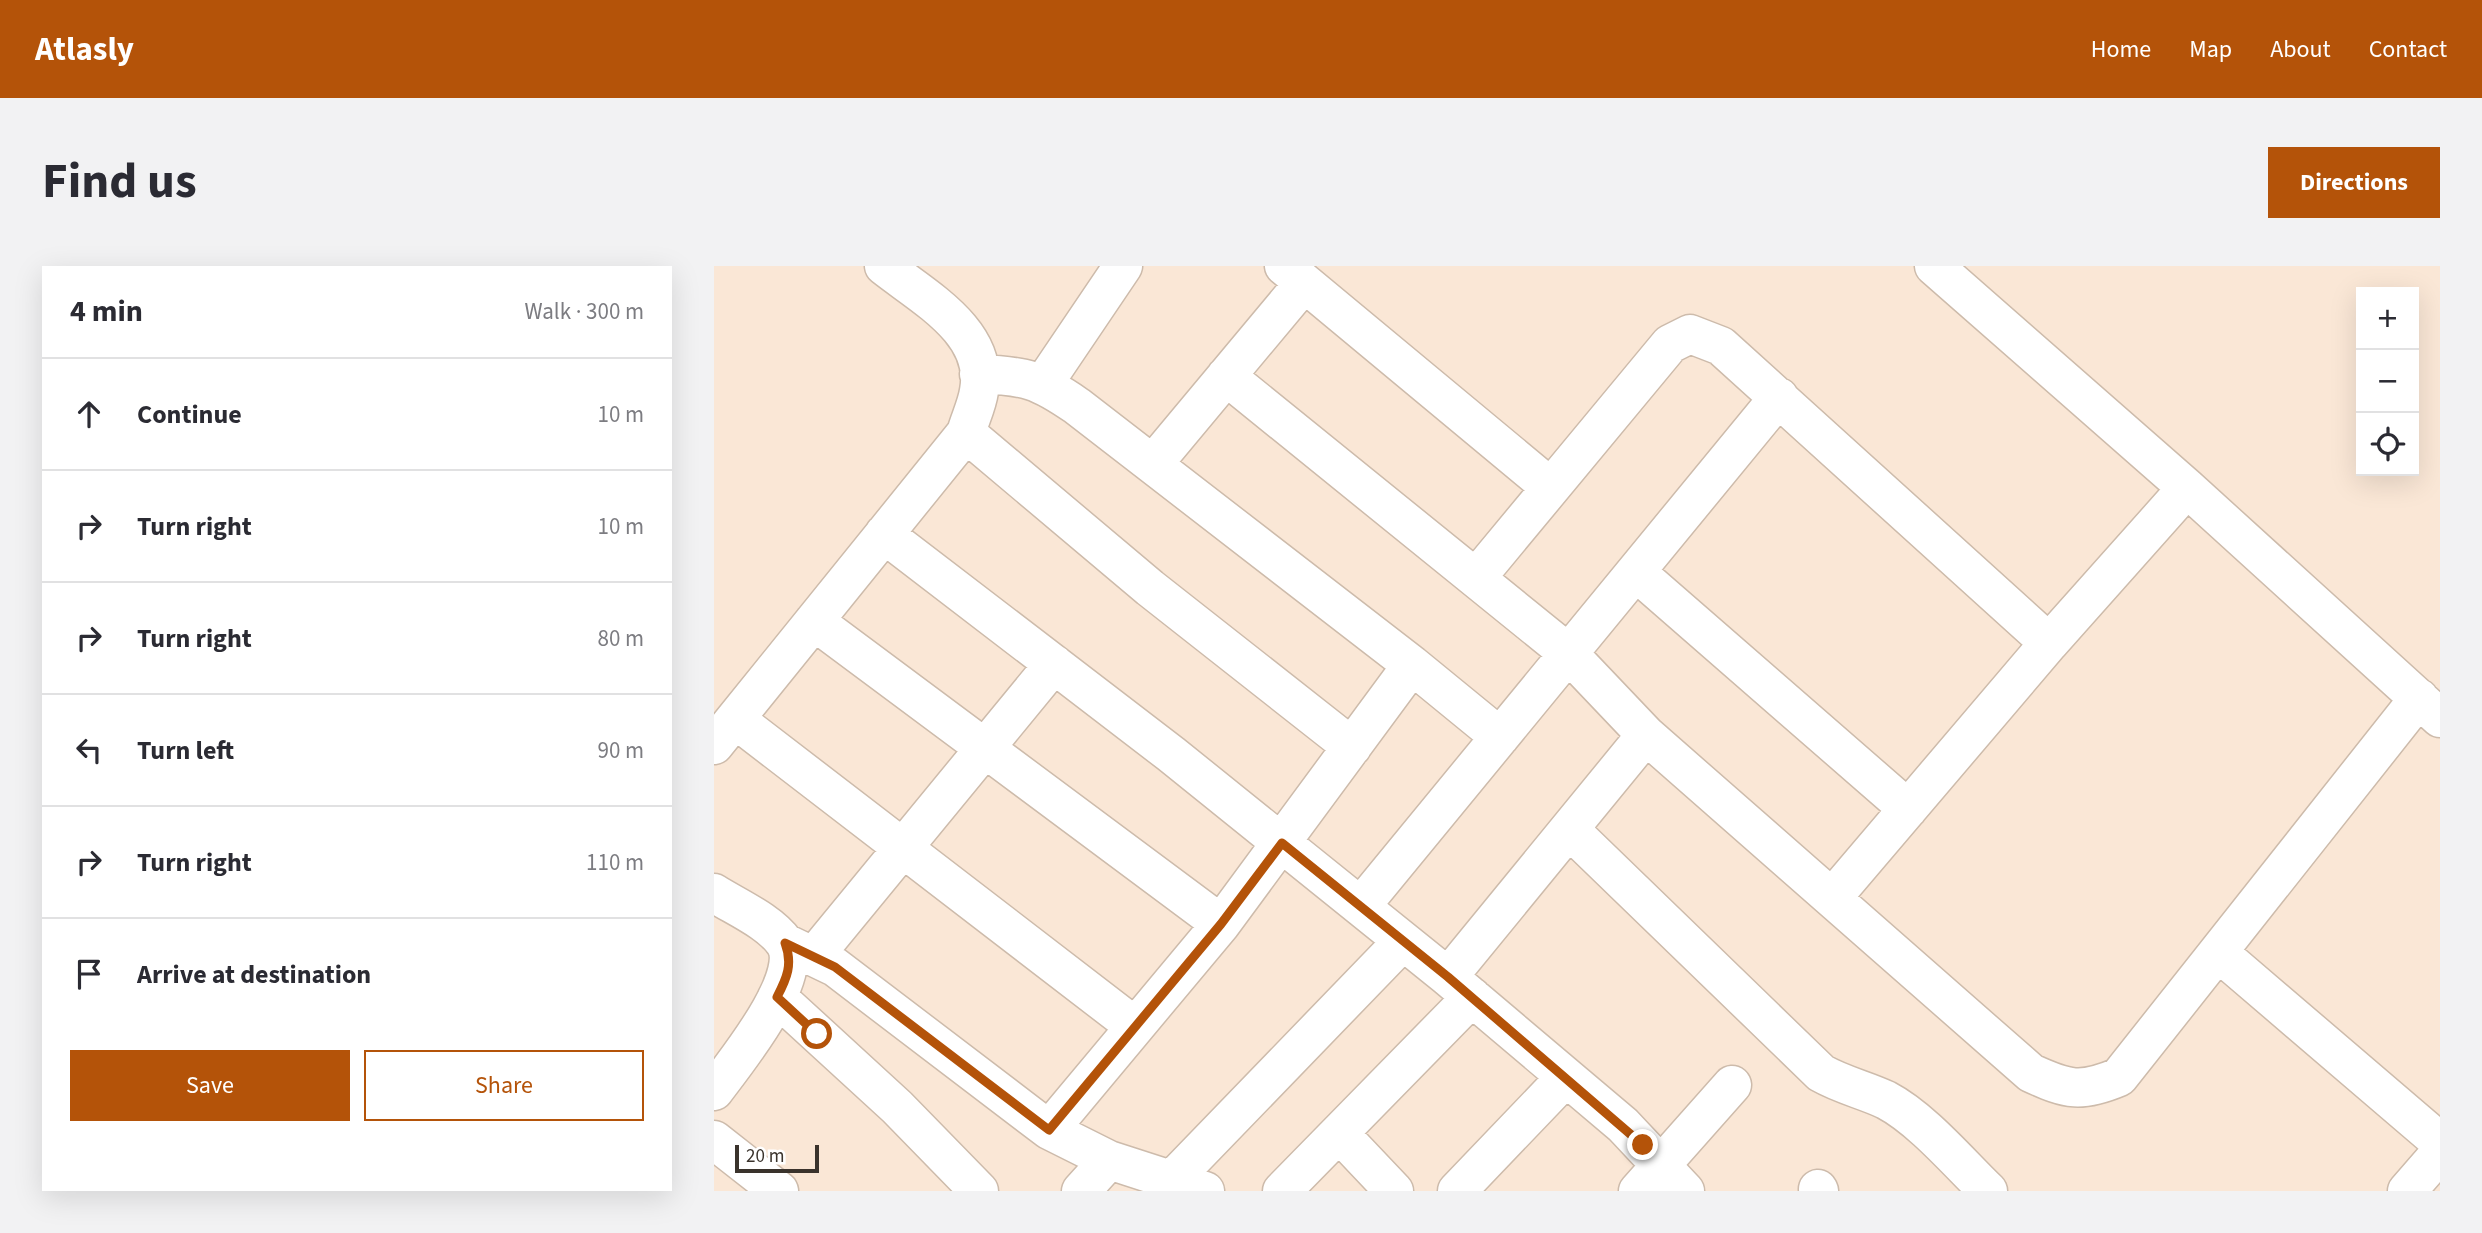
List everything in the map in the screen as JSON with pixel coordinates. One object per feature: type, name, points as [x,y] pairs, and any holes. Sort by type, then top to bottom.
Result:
[{"type":"street","points":[[884,266],[959,326],[979,359],[979,390],[966,433],[724,732],[901,850],[1133,1025]]},
{"type":"street","points":[[1044,383],[1123,266]]},
{"type":"street","points":[[1226,376],[1569,653],[1646,735],[2031,1073],[2057,1085],[2091,1089],[2119,1077],[2218,952],[2430,708],[2187,488],[1934,266]]},
{"type":"street","points":[[1153,464],[1226,376],[1294,274],[1550,487]]},
{"type":"street","points":[[1476,578],[1670,344],[1690,334],[1721,346],[2049,643]]},
{"type":"street","points":[[979,374],[1019,376],[1044,383],[1412,665],[1500,737]]},
{"type":"street","points":[[1361,906],[1779,397]]},
{"type":"street","points":[[966,433],[1150,588],[1352,747]]},
{"type":"street","points":[[1832,898],[2049,643],[2187,488]]},
{"type":"street","points":[[884,534],[1282,843],[1460,987],[1566,1077],[1662,1182],[1732,1085]]},
{"type":"street","points":[[1636,572],[1908,809]]},
{"type":"street","points":[[814,621],[1221,924]]},
{"type":"street","points":[[714,1091],[777,997],[789,974],[790,956],[901,850],[1054,664]]},
{"type":"street","points":[[1049,1130],[1133,1025],[1221,924],[1412,665]]},
{"type":"street","points":[[1282,1191],[1339,1133],[1460,987],[1570,830],[1646,735]]},
{"type":"street","points":[[1570,830],[1821,1073],[1845,1086],[1886,1100],[1903,1111],[1988,1191]]},
{"type":"street","points":[[714,892],[880,999],[1049,1130],[1109,1160],[1189,1185],[1403,941]]},
{"type":"street","points":[[2218,952],[2440,1142]]},
{"type":"street","points":[[777,997],[897,1107],[979,1191]]},
{"type":"street","points":[[1457,1191],[1566,1077]]},
{"type":"street","points":[[1339,1133],[1394,1191]]},
{"type":"street","points":[[714,1140],[779,1191]]},
{"type":"street","points":[[2407,1191],[2440,1153]]},
{"type":"street","points":[[1081,1191],[1109,1160]]},
{"type":"route","points":[[817,1034],[777,997],[789,974],[790,956],[785,943],[815,955],[835,967],[1049,1130],[1133,1025],[1221,924],[1282,843],[1448,977],[1643,1145]]}]
